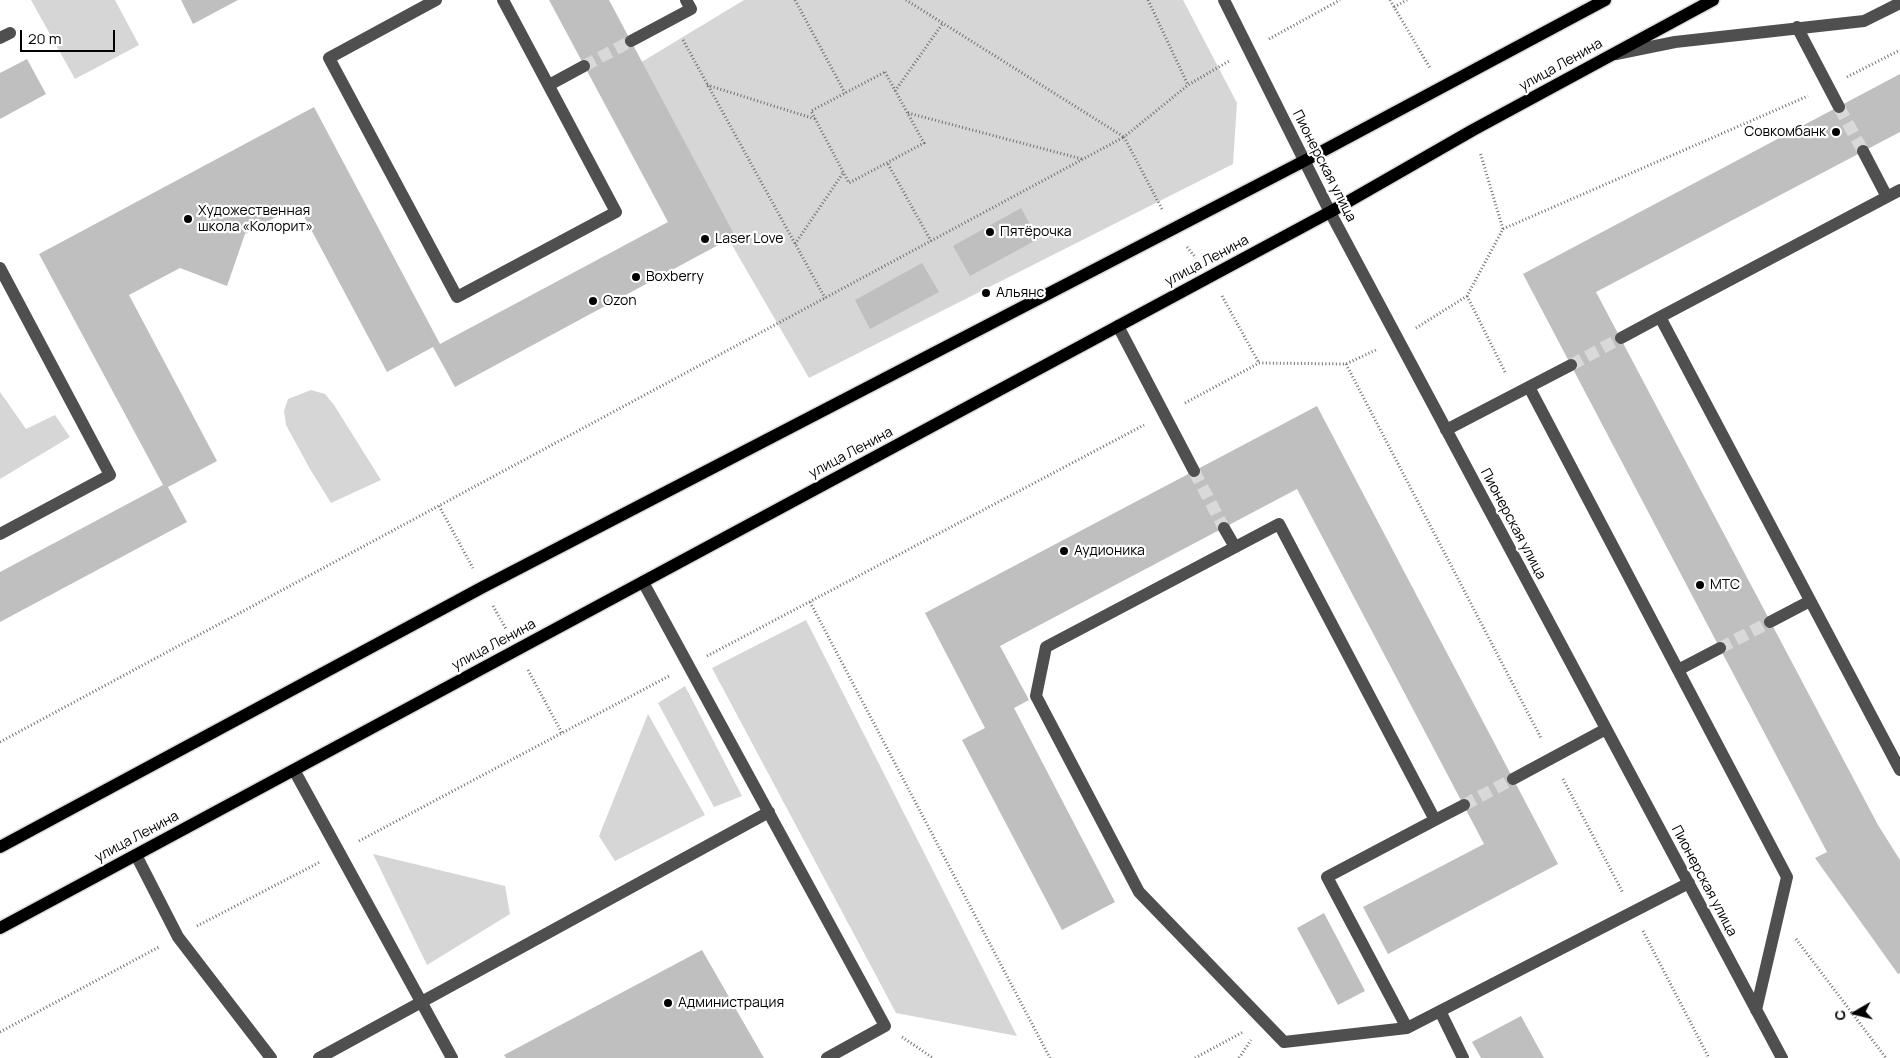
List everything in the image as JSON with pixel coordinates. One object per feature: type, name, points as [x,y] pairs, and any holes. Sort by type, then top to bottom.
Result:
[{"type":"main road","points":[[0,847],[483,587],[1304,161],[1605,0]]},
{"type":"main road","name":"улица Ленина","points":[[0,928],[1330,212],[1473,130],[1713,0]]},
{"type":"street","points":[[436,0],[329,58],[457,297],[616,212],[503,0]]},
{"type":"street","points":[[631,41],[691,9],[686,0]]},
{"type":"street","name":"Пионерская улица","points":[[1224,0],[1330,212],[1782,1058]]},
{"type":"street","points":[[1608,56],[1676,42],[1864,21],[1900,3]]},
{"type":"street","points":[[1797,27],[1839,107]]},
{"type":"street","points":[[549,85],[584,66]]},
{"type":"street","points":[[1863,151],[1887,197]]},
{"type":"street","points":[[1621,338],[1900,190]]},
{"type":"street","points":[[0,268],[110,475],[0,534]]},
{"type":"street","points":[[1660,317],[1900,770]]},
{"type":"street","points":[[1118,326],[1194,471]]},
{"type":"street","points":[[1446,430],[1571,365]]},
{"type":"street","points":[[1529,387],[1787,877],[1756,1010]]},
{"type":"street","points":[[1435,820],[1279,524],[1046,647],[1036,696],[1139,892],[1284,1042],[1407,1028],[1689,883]]},
{"type":"street","points":[[1224,528],[1234,548]]},
{"type":"street","points":[[643,582],[885,1026],[827,1058]]},
{"type":"street","points":[[1770,622],[1810,600]]},
{"type":"street","points":[[1678,670],[1720,648]]},
{"type":"street","points":[[1513,779],[1606,729]]},
{"type":"street","points":[[294,770],[452,1058]]},
{"type":"street","points":[[1407,1028],[1327,877],[1464,805]]},
{"type":"street","points":[[319,1058],[769,812]]},
{"type":"street","points":[[136,856],[178,937],[271,1058]]},
{"type":"street","points":[[1440,1011],[1463,1058]]},
{"type":"path","points":[[794,0],[845,93]]},
{"type":"path","points":[[906,0],[1124,136],[1173,229],[1211,276],[1259,363]]},
{"type":"path","points":[[1148,0],[1188,85]]},
{"type":"path","points":[[0,742],[1124,136],[1188,85],[1340,0]]},
{"type":"path","points":[[1390,0],[1441,88]]},
{"type":"path","points":[[1394,7],[1407,0]]},
{"type":"path","points":[[672,20],[825,298]]},
{"type":"path","points":[[895,91],[943,23]]},
{"type":"path","points":[[0,1032],[1259,363],[1346,364],[1398,339],[1467,296],[1503,229],[1829,87],[1900,50]]},
{"type":"path","points":[[885,72],[924,143],[850,184],[811,112],[845,93],[885,72]]},
{"type":"path","points":[[708,85],[816,119]]},
{"type":"path","points":[[907,113],[1082,159]]},
{"type":"path","points":[[1473,130],[1503,229]]},
{"type":"path","points":[[888,164],[931,241]]},
{"type":"path","points":[[795,244],[843,173]]},
{"type":"path","points":[[1346,364],[1709,1058]]},
{"type":"path","points":[[438,506],[562,733]]},
{"type":"path","points":[[810,602],[1050,1058]]},
{"type":"path","points":[[1195,1058],[1264,1021]]},
{"type":"path","points":[[1239,1058],[1264,1021]]},
{"type":"path","points":[[885,1026],[933,1058]]},
{"type":"shaded area","points":[[31,0],[115,0],[139,45],[75,79]]},
{"type":"shaded area","points":[[744,0],[1183,0],[1237,103],[1233,164],[809,378],[630,69]]},
{"type":"shaded area","points":[[311,390],[325,394],[334,405],[381,480],[331,503],[286,425],[284,411],[288,399]]},
{"type":"shaded area","points":[[0,392],[26,429],[55,415],[70,437],[0,479]]},
{"type":"shaded area","points":[[806,620],[1017,1036],[896,1013],[712,668]]},
{"type":"shaded area","points":[[685,686],[742,796],[714,807],[658,703]]},
{"type":"shaded area","points":[[648,714],[705,815],[615,861],[599,836]]},
{"type":"shaded area","points":[[373,854],[505,886],[510,914],[427,965]]},
{"type":"building","points":[[181,0],[238,0],[193,24]]},
{"type":"building","points":[[549,0],[609,0],[735,236],[455,387],[433,347],[387,372],[298,205],[245,234],[227,286],[180,268],[129,295],[217,461],[168,487],[187,522],[0,622],[0,572],[163,485],[39,254],[314,107],[440,344],[668,222]]},
{"type":"building","points":[[27,59],[46,94],[0,119],[0,73]]},
{"type":"building","points":[[1900,74],[1900,132],[1596,292],[1878,825],[1900,860],[1900,973],[1898,974],[1815,858],[1827,852],[1523,274]]},
{"type":"building","points":[[1021,208],[1038,239],[970,276],[953,246]]},
{"type":"building","points":[[922,263],[939,292],[870,329],[855,300]]},
{"type":"building","points":[[1317,406],[1558,864],[1388,954],[1363,907],[1484,844],[1297,489],[1000,646],[1029,700],[1014,708],[1115,902],[1062,930],[962,740],[985,728],[925,613]]},
{"type":"building","points":[[1324,913],[1365,991],[1338,1005],[1297,928]]},
{"type":"building","name":"Администрация","points":[[702,950],[764,1058],[506,1058],[504,1055]]},
{"type":"building","points":[[1521,1016],[1544,1058],[1481,1058],[1472,1042]]},
{"type":"tunnel","points":[[584,66],[631,41]]},
{"type":"tunnel","points":[[1839,107],[1863,151]]},
{"type":"tunnel","points":[[1571,365],[1621,338]]},
{"type":"tunnel","points":[[1194,471],[1224,528]]},
{"type":"tunnel","points":[[1720,648],[1770,622]]},
{"type":"tunnel","points":[[1464,805],[1513,779]]},
{"type":"place","name":"Совкомбанк","points":[[1836,132]]},
{"type":"place","name":"Художественная школа «Колорит»","points":[[188,219]]},
{"type":"place","name":"Пятёрочка","points":[[990,232]]},
{"type":"place","name":"Laser Love","points":[[705,239]]},
{"type":"place","name":"Boxberry","points":[[636,277]]},
{"type":"place","name":"Альянс","points":[[986,293]]},
{"type":"place","name":"Ozon","points":[[593,301]]},
{"type":"place","name":"Аудионика","points":[[1064,551]]},
{"type":"place","name":"МТС","points":[[1700,585]]},
{"type":"place","name":"Администрация","points":[[668,1003]]}]
